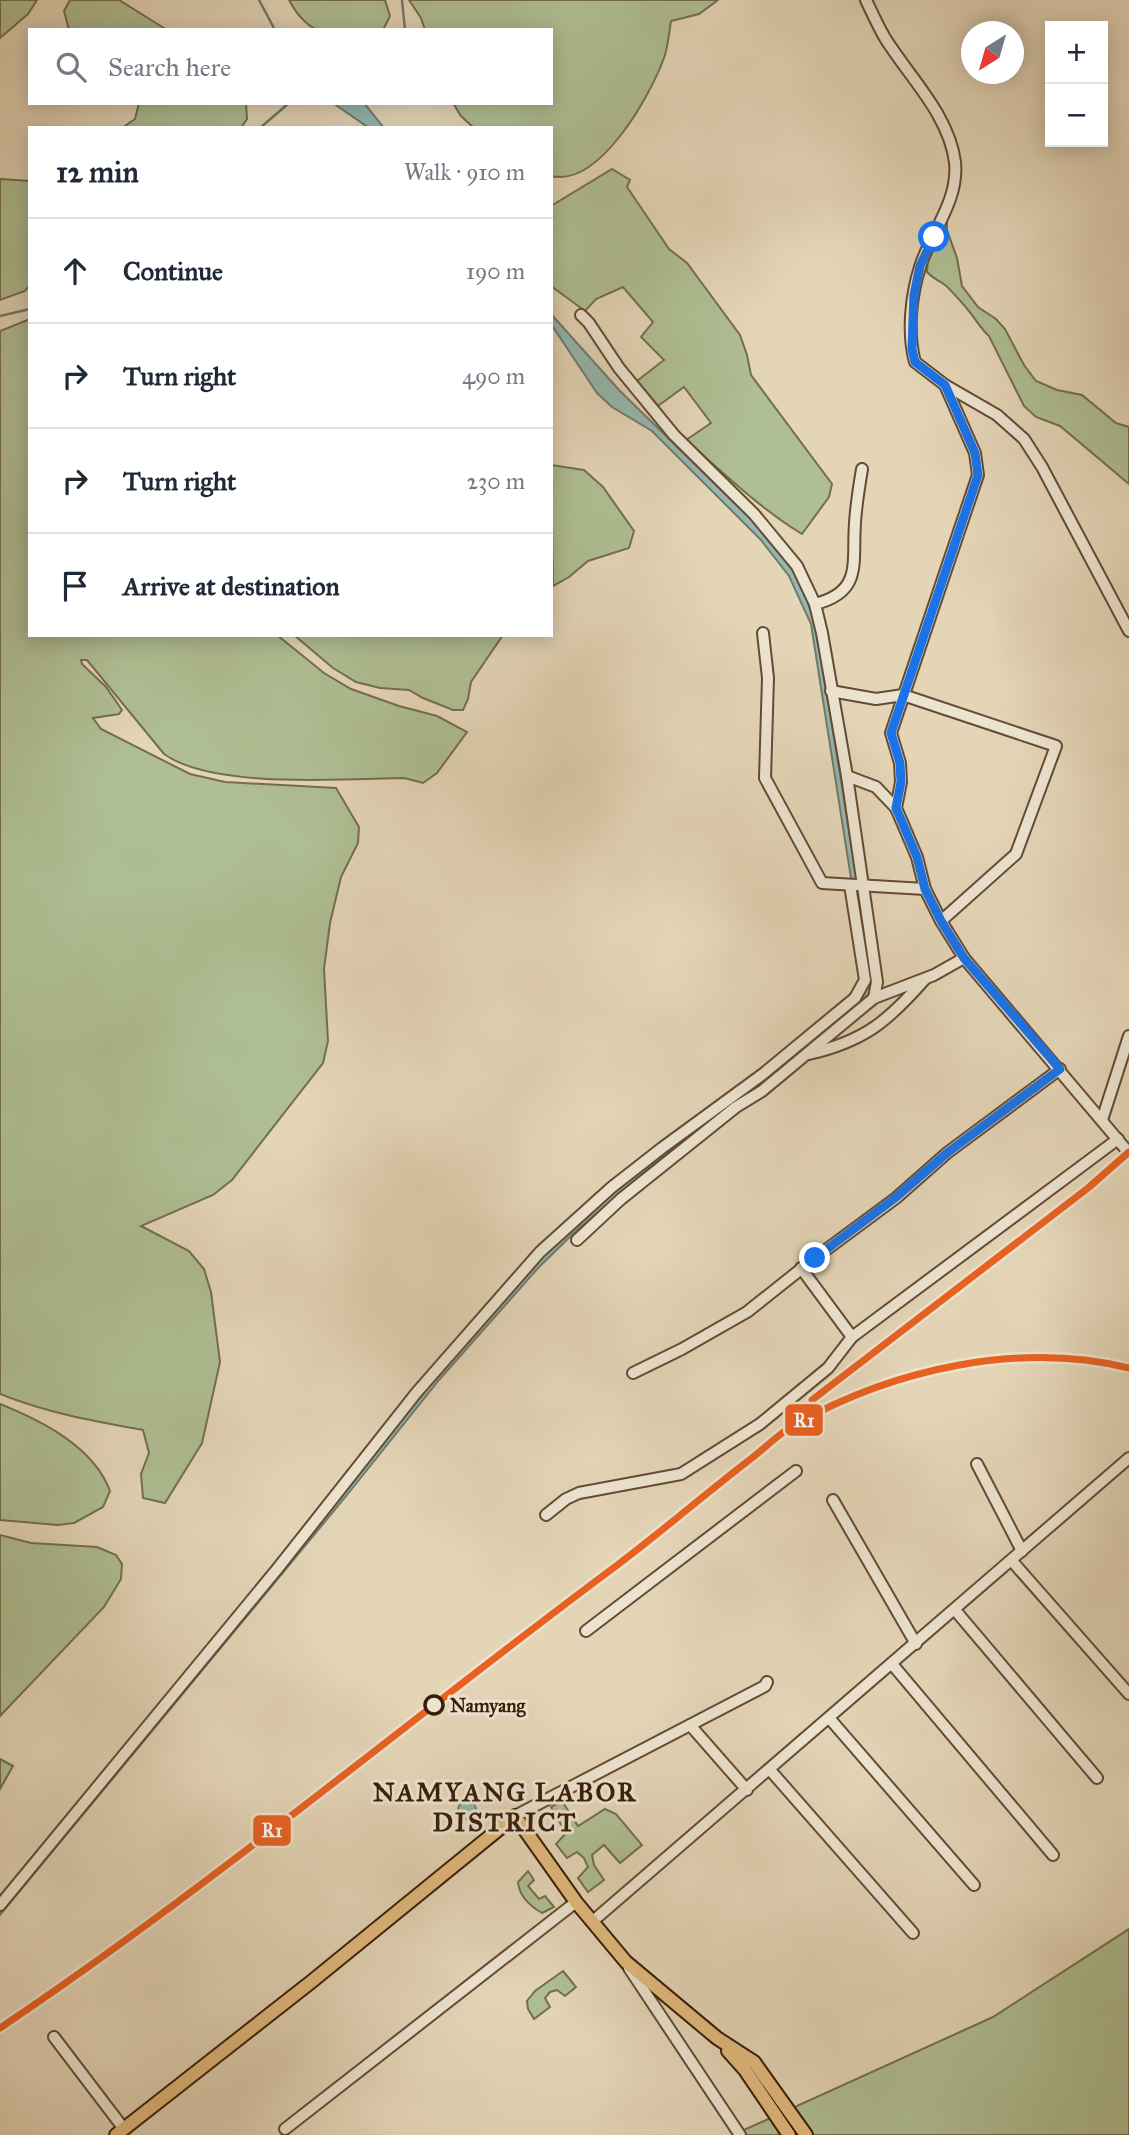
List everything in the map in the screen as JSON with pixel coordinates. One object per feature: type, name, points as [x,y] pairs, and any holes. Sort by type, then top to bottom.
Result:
[{"type":"main road","points":[[120,2132],[311,1982],[515,1816],[576,1902],[626,1962],[717,2038],[754,2062],[759,2079],[789,2135]]},
{"type":"main road","points":[[759,2079],[806,2135]]},
{"type":"street","points":[[866,0],[887,41],[950,136],[955,163],[956,187],[920,266],[914,295],[911,333],[915,362],[945,385],[997,415],[1024,439],[1129,631]]},
{"type":"street","points":[[0,1905],[278,1568],[417,1392],[540,1252],[612,1187],[763,1074],[855,998],[864,980],[847,776],[815,604],[797,566],[774,536],[674,435],[581,315]]},
{"type":"street","points":[[896,808],[901,782],[900,763],[891,733],[978,475],[975,453],[945,385]]},
{"type":"street","points":[[815,604],[834,599],[854,575],[855,524],[862,469]]},
{"type":"street","points":[[763,633],[768,678],[765,778],[822,883],[925,889]]},
{"type":"street","points":[[831,691],[876,699],[903,695],[1056,746],[1016,854],[941,921]]},
{"type":"street","points":[[847,776],[876,787],[896,808],[917,857],[925,889],[964,958],[1129,1153]]},
{"type":"street","points":[[855,885],[877,982],[874,998]]},
{"type":"street","points":[[577,1240],[621,1199],[736,1107],[762,1091],[874,998],[926,978],[964,958]]},
{"type":"street","points":[[807,1055],[856,1040],[896,1011],[926,978]]},
{"type":"street","points":[[1102,1120],[1129,1036]]},
{"type":"street","points":[[633,1374],[747,1312],[895,1198],[947,1153],[1060,1069]]},
{"type":"street","points":[[546,1515],[565,1499],[579,1493],[667,1477],[689,1469],[760,1424],[828,1368],[852,1337],[1118,1139]]},
{"type":"street","points":[[801,1269],[852,1337]]},
{"type":"street","points":[[977,1464],[1022,1551]]},
{"type":"street","points":[[593,1922],[1022,1551],[1127,1464]]},
{"type":"street","points":[[586,1631],[796,1471]]},
{"type":"street","points":[[833,1500],[916,1644]]},
{"type":"street","points":[[1012,1560],[1129,1694]]},
{"type":"street","points":[[955,1610],[1097,1778]]},
{"type":"street","points":[[892,1664],[1053,1855]]},
{"type":"street","points":[[515,1816],[765,1686],[768,1682]]},
{"type":"street","points":[[830,1718],[974,1885]]},
{"type":"street","points":[[690,1725],[747,1790]]},
{"type":"street","points":[[770,1770],[913,1933]]},
{"type":"street","points":[[285,2129],[576,1902]]},
{"type":"street","points":[[626,1962],[740,2135]]},
{"type":"street","points":[[54,2037],[120,2132]]},
{"type":"green space","points":[[0,0],[37,0],[28,14],[0,38]]},
{"type":"green space","points":[[70,0],[119,0],[164,28],[68,28],[64,11]]},
{"type":"green space","points":[[289,0],[385,0],[390,16],[384,28],[313,28]]},
{"type":"green space","points":[[409,0],[718,0],[699,14],[671,21],[665,54],[635,115],[604,154],[587,168],[569,176],[553,176],[553,126],[472,126],[454,105],[553,105],[553,28],[424,28]]},
{"type":"green space","points":[[138,105],[246,105],[247,119],[242,126],[125,126],[135,119]]},
{"type":"green space","points":[[612,169],[630,180],[627,187],[669,249],[687,263],[740,335],[751,375],[832,484],[829,497],[802,534],[756,502],[686,440],[711,423],[684,387],[658,406],[637,381],[664,360],[641,337],[653,322],[623,287],[596,299],[585,311],[553,287],[553,205]]},
{"type":"green space","points":[[0,179],[28,181],[28,287],[0,300]]},
{"type":"green space","points":[[947,217],[947,230],[957,258],[962,286],[978,307],[1005,329],[1024,365],[1036,381],[1057,390],[1082,395],[1116,423],[1129,427],[1129,484],[1060,426],[1036,417],[1024,406],[989,336],[950,289],[927,272],[928,260]]},
{"type":"green space","points":[[28,320],[28,637],[279,637],[324,673],[351,689],[437,716],[467,732],[437,773],[423,783],[404,778],[314,780],[213,773],[186,765],[164,754],[87,660],[81,660],[106,687],[122,710],[119,714],[93,718],[101,729],[190,774],[225,782],[336,788],[359,827],[358,843],[341,877],[330,923],[324,969],[328,1041],[323,1063],[232,1180],[213,1195],[141,1226],[189,1251],[204,1269],[211,1292],[220,1362],[202,1443],[165,1503],[143,1498],[141,1474],[149,1453],[143,1430],[88,1420],[0,1394],[0,331]]},
{"type":"green space","points":[[553,465],[584,470],[603,487],[634,531],[629,548],[588,561],[553,586]]},
{"type":"green space","points":[[296,637],[502,637],[471,682],[463,710],[453,710],[409,690],[380,688],[356,682],[333,668]]},
{"type":"green space","points":[[0,1404],[49,1427],[92,1461],[110,1491],[103,1507],[74,1523],[58,1525],[0,1520]]},
{"type":"green space","points":[[0,1535],[31,1543],[97,1547],[116,1555],[122,1564],[121,1579],[104,1607],[0,1716]]},
{"type":"green space","points":[[0,1759],[13,1766],[0,1789]]},
{"type":"green space","points":[[562,1801],[578,1826],[605,1809],[616,1814],[642,1845],[620,1863],[604,1845],[592,1855],[594,1865],[604,1880],[588,1892],[578,1878],[588,1867],[584,1858],[577,1852],[567,1858],[556,1844],[566,1833],[551,1807]]},
{"type":"green space","points":[[528,1871],[534,1880],[528,1886],[539,1899],[545,1896],[554,1907],[542,1913],[523,1896],[518,1882]]},
{"type":"green space","points":[[1129,1929],[1129,2135],[733,2135],[993,2017]]},
{"type":"green space","points":[[563,1971],[576,1987],[565,1996],[557,1990],[550,1992],[545,1998],[550,2007],[534,2019],[527,2001],[535,1991]]},
{"type":"water","points":[[336,105],[366,105],[382,126],[366,126]]},
{"type":"water","points":[[553,316],[619,390],[757,525],[792,569],[807,600],[816,627],[873,978],[869,995],[768,1079],[666,1153],[577,1230],[539,1267],[439,1380],[0,1915],[0,1909],[412,1404],[536,1263],[613,1191],[859,998],[862,948],[811,624],[789,576],[761,540],[652,431],[612,407],[597,393],[553,327]]},
{"type":"water","points":[[467,1801],[473,1804],[476,1810],[473,1816],[467,1819],[461,1816],[458,1810],[461,1804]]},
{"type":"waterway","points":[[259,0],[274,28]]},
{"type":"waterway","points":[[402,0],[405,28]]},
{"type":"waterway","points":[[262,126],[287,105]]},
{"type":"waterway","points":[[0,316],[28,309]]},
{"type":"railway","points":[[794,1425],[902,1378],[966,1363],[1032,1357],[1065,1358],[1129,1368]]},
{"type":"transit line","name":"R1","points":[[812,1400],[1088,1188],[1129,1152]]},
{"type":"transit line","name":"R1","points":[[0,2028],[234,1859],[633,1553],[796,1424],[874,1388],[958,1365],[1001,1359],[1044,1358],[1087,1360],[1129,1368]]},
{"type":"place","name":"Namyang","points":[[434,1705]]},
{"type":"district","name":"NAMYANG LABOR DISTRICT","points":[[505,1807]]},
{"type":"route","points":[[815,1258],[895,1198],[947,1153],[1060,1069],[964,958],[925,889],[917,857],[896,808],[901,782],[900,763],[891,733],[978,475],[975,453],[945,385],[915,362],[912,349],[914,295],[920,266],[934,237]]}]
